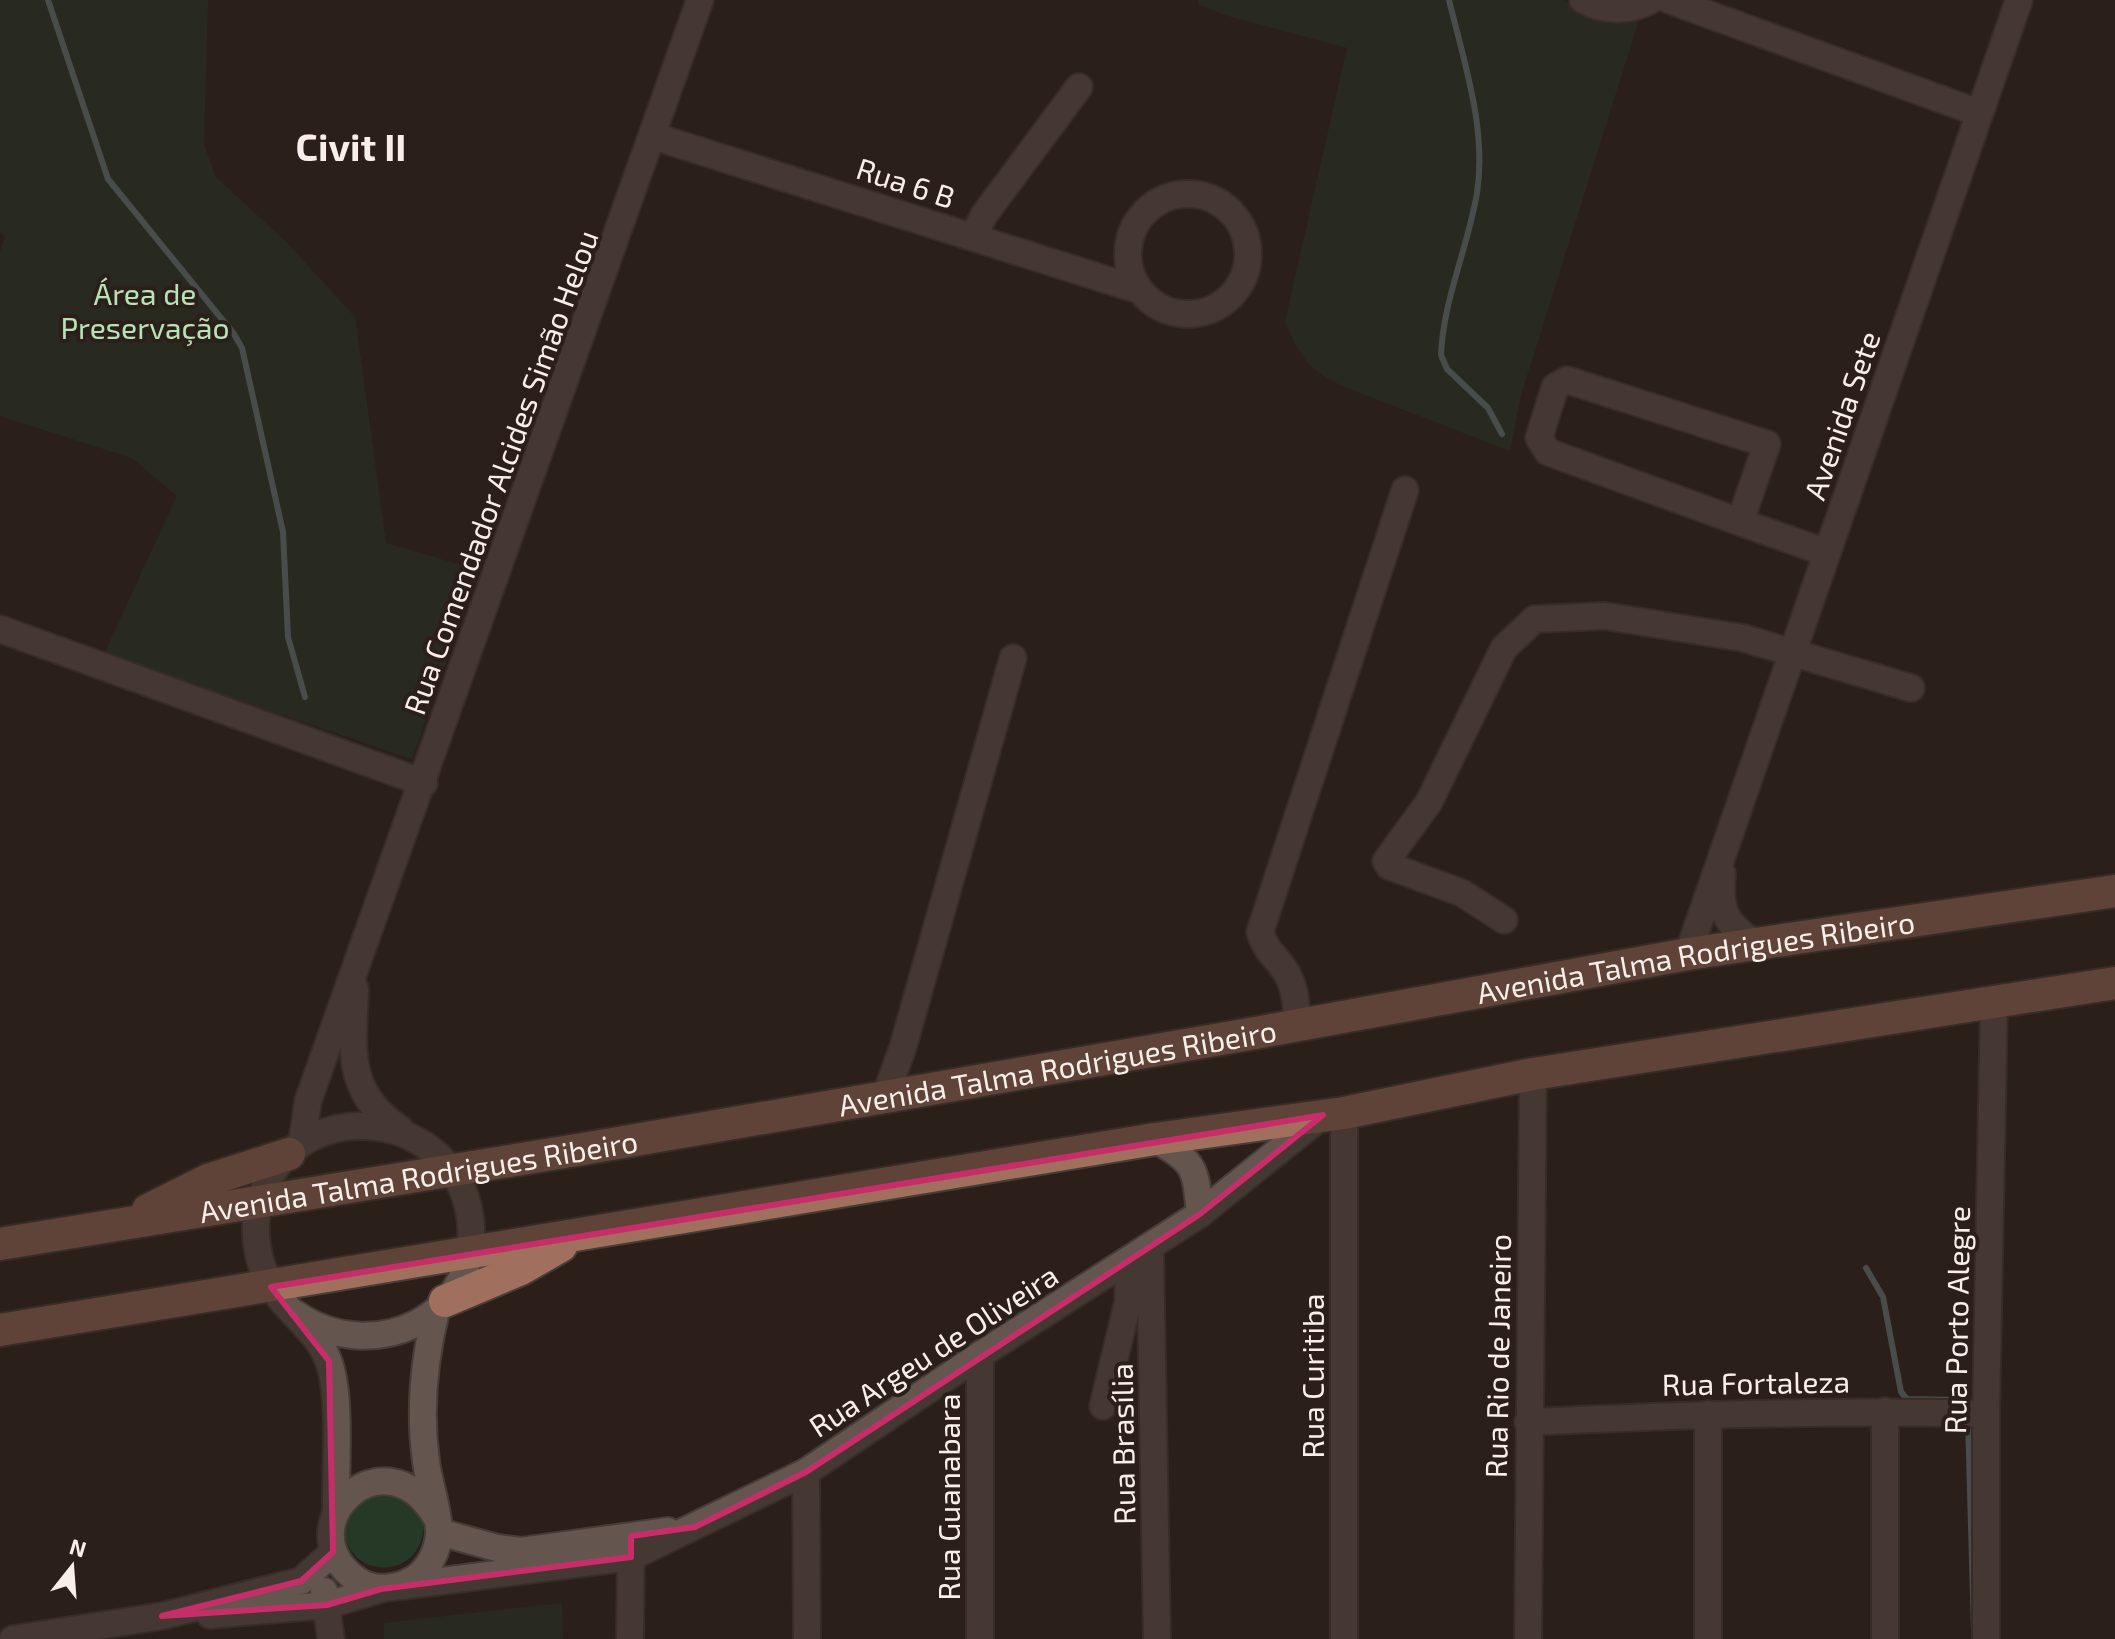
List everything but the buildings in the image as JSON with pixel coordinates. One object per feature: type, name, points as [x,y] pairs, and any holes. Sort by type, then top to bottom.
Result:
[{"type":"main road","name":"Avenida Talma Rodrigues Ribeiro","points":[[0,1244],[885,1097],[1298,1026],[1688,954],[2115,891]]},
{"type":"main road","points":[[0,1330],[574,1238],[1155,1139],[1334,1114],[1533,1074],[2115,983]]},
{"type":"main road","points":[[117,1225],[208,1180],[295,1148]]},
{"type":"main road","points":[[440,1306],[521,1269],[574,1238]]},
{"type":"street","name":"Rua Comendador Alcides Simão Helou","points":[[295,1148],[308,1101],[356,964],[424,783],[700,0]]},
{"type":"street","points":[[1583,0],[1606,9],[1624,9],[1651,0]]},
{"type":"street","points":[[1669,0],[1979,113]]},
{"type":"street","name":"Avenida Sete","points":[[1688,954],[2019,0]]},
{"type":"street","points":[[973,237],[984,215],[1079,87]]},
{"type":"street","name":"Rua 6 B","points":[[653,136],[1139,290],[1154,304],[1172,312],[1202,313],[1229,300],[1241,285],[1248,266],[1249,246],[1243,227],[1231,211],[1205,197],[1175,195],[1157,202],[1142,215],[1131,233],[1128,252],[1130,272],[1139,290]]},
{"type":"street","points":[[1740,522],[1767,444],[1567,380],[1555,387],[1539,438],[1548,452],[1740,522],[1827,553]]},
{"type":"street","points":[[1298,1026],[1294,991],[1284,969],[1266,951],[1260,932],[1405,490]]},
{"type":"street","points":[[1504,920],[1462,893],[1389,866],[1386,861],[1429,802],[1504,648],[1535,619],[1605,616],[1743,638],[1911,688]]},
{"type":"street","points":[[0,629],[424,783]]},
{"type":"street","points":[[885,1097],[903,1047],[1013,658]]},
{"type":"street","name":"Avenida Sete","points":[[1723,850],[1719,903],[1735,931],[1757,944]]},
{"type":"street","name":"Rua Comendador Alcides Simão Helou","points":[[356,964],[355,1074],[378,1111],[432,1150],[451,1170]]},
{"type":"street","name":"Rua Porto Alegre","points":[[1986,1639],[1986,1414],[1994,1001]]},
{"type":"street","name":"Rua Rio de Janeiro","points":[[1528,1639],[1533,1074]]},
{"type":"street","name":"Rua Argeu de Oliveira","points":[[631,1546],[695,1527],[806,1472],[980,1355],[1200,1214],[1334,1114]]},
{"type":"street","name":"Rua Curitiba","points":[[1334,1114],[1344,1639]]},
{"type":"street","points":[[331,1639],[326,1560],[336,1511],[334,1385],[322,1348],[271,1287],[261,1264],[256,1239],[260,1201],[274,1171],[295,1148],[346,1126],[379,1126],[410,1135]]},
{"type":"street","points":[[1155,1139],[1183,1156],[1193,1167],[1200,1214]]},
{"type":"street","points":[[326,1560],[361,1583],[392,1587],[422,1574],[435,1555],[437,1525],[425,1460],[423,1399],[427,1351],[440,1306],[459,1280],[468,1255],[470,1217],[463,1192],[451,1170]]},
{"type":"street","points":[[1103,1406],[1140,1254]]},
{"type":"street","name":"Rua Brasília","points":[[1140,1254],[1157,1639]]},
{"type":"street","points":[[296,1314],[321,1330],[366,1338],[396,1333],[440,1306]]},
{"type":"street","name":"Rua Guanabara","points":[[980,1355],[980,1639]]},
{"type":"street","points":[[1885,1411],[1885,1639]]},
{"type":"street","name":"Rua Fortaleza","points":[[1528,1422],[1708,1414],[1885,1411],[1986,1414]]},
{"type":"street","points":[[1708,1414],[1708,1639]]},
{"type":"street","points":[[806,1472],[807,1639]]},
{"type":"street","points":[[336,1511],[348,1494],[367,1483],[388,1481],[417,1493],[437,1525],[521,1551],[631,1546]]},
{"type":"street","points":[[162,1616],[242,1614],[327,1605],[392,1587],[631,1546]]},
{"type":"street","points":[[630,1639],[631,1546]]},
{"type":"street","points":[[13,1639],[162,1616],[301,1581],[326,1560]]},
{"type":"highlighted area","points":[[1323,1115],[1200,1214],[806,1472],[695,1527],[631,1536],[631,1557],[381,1589],[327,1605],[162,1616],[301,1581],[333,1552],[329,1361],[271,1287]]},
{"type":"green space","name":"Área de Preservação","points":[[0,0],[208,0],[204,144],[216,177],[287,243],[355,317],[386,543],[478,570],[412,759],[104,654],[177,496],[132,458],[0,416],[0,252],[5,236],[0,233]]},
{"type":"green space","points":[[1198,0],[1564,0],[1638,23],[1521,395],[1510,451],[1345,387],[1314,369],[1302,354],[1285,322],[1347,48],[1228,16],[1198,4]]},
{"type":"green space","points":[[386,1487],[423,1514],[422,1538],[413,1555],[398,1565],[381,1567],[365,1563],[352,1552],[345,1534],[347,1509]]},
{"type":"green space","points":[[562,1603],[563,1639],[384,1639],[384,1623]]},
{"type":"waterway","points":[[48,0],[108,179],[234,334],[242,348],[283,532],[288,637],[305,697]]},
{"type":"waterway","points":[[1449,0],[1472,96],[1479,169],[1473,213],[1446,314],[1441,355],[1447,369],[1488,408],[1502,434]]},
{"type":"waterway","points":[[1866,1268],[1883,1297],[1901,1392],[1907,1399],[1962,1400],[1967,1404]]},
{"type":"waterway","points":[[1968,1419],[1974,1631]]},
{"type":"district","name":"Civit II","points":[[351,146]]}]
